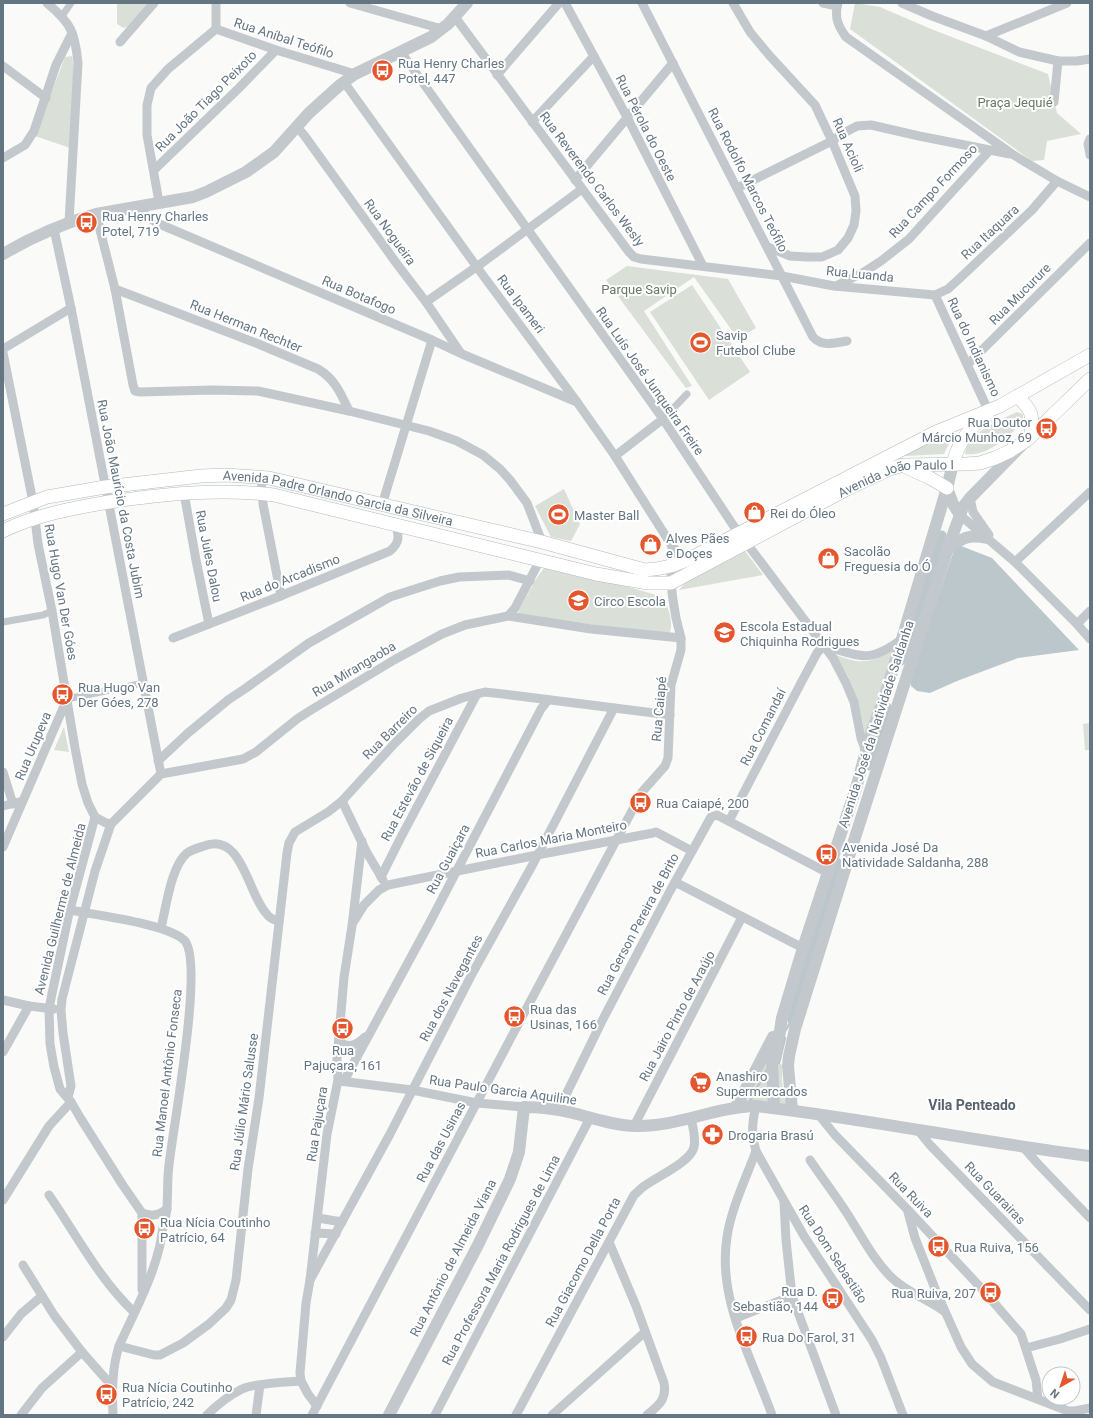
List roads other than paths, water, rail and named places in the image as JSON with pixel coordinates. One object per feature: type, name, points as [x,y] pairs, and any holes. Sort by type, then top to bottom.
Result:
[{"type":"main road","name":"Avenida João Paulo I","points":[[671,583],[702,566],[743,538],[936,432],[994,408],[1090,355]]},
{"type":"main road","name":"Avenida João Paulo I","points":[[672,566],[743,538],[890,469],[903,466],[980,463],[995,458],[1010,451],[1029,438],[1090,379]]},
{"type":"main road","points":[[1017,396],[1032,414],[1029,438]]},
{"type":"main road","points":[[953,464],[966,434],[994,408]]},
{"type":"main road","points":[[903,466],[948,488]]},
{"type":"main road","name":"Avenida Padre Orlando Garcia da Silveira","points":[[3,514],[47,497],[105,486],[201,476],[226,475],[261,477],[542,542],[645,570],[672,566]]},
{"type":"main road","name":"Avenida Padre Orlando Garcia da Silveira","points":[[3,531],[50,514],[108,502],[184,493],[222,491],[262,494],[274,495],[596,574],[642,582],[671,583]]},
{"type":"street","points":[[47,3],[62,16],[68,24],[76,43],[78,63],[69,222]]},
{"type":"street","points":[[62,16],[71,3]]},
{"type":"street","points":[[120,42],[154,3]]},
{"type":"street","points":[[216,3],[216,29]]},
{"type":"street","points":[[350,3],[371,6],[442,29]]},
{"type":"street","points":[[3,254],[69,222],[96,214],[193,197],[235,178],[274,152],[296,126],[344,82],[355,74],[431,37],[455,17],[467,3]]},
{"type":"street","points":[[497,75],[559,3]]},
{"type":"street","name":"Rua Pérola do Oeste","points":[[565,3],[627,117],[703,266]]},
{"type":"street","name":"Rua Rodolfo Marcos Teófilo","points":[[642,3],[814,339],[825,344],[847,341]]},
{"type":"street","name":"Rua Acioli","points":[[733,3],[750,32],[764,50],[815,105],[855,196],[856,211],[854,225],[848,238],[838,250],[822,257],[790,256],[768,247]]},
{"type":"street","points":[[822,3],[838,4],[836,17],[839,28],[846,37],[1012,154],[1058,181],[1090,197]]},
{"type":"street","points":[[902,3],[986,36],[1019,52],[1058,61],[1090,59]]},
{"type":"street","points":[[986,36],[1067,3]]},
{"type":"street","name":"Rua Reverendo Carlos Wesly","points":[[455,17],[575,180],[634,257],[782,276]]},
{"type":"street","name":"Rua Aníbal Teófilo","points":[[159,202],[147,135],[147,105],[151,88],[168,69],[216,29],[276,50],[355,74]]},
{"type":"street","points":[[3,158],[25,145],[34,131],[56,65],[72,33]]},
{"type":"street","name":"Rua João Tiago Peixoto","points":[[154,170],[276,50]]},
{"type":"street","name":"Rua Luís José Junqueira Freire","points":[[401,52],[663,419],[743,538],[833,658],[854,702],[861,738],[866,752]]},
{"type":"street","points":[[532,122],[594,56]]},
{"type":"street","points":[[1054,102],[1058,61]]},
{"type":"street","points":[[575,180],[673,63]]},
{"type":"street","points":[[3,66],[46,98]]},
{"type":"street","name":"Rua Ipameri","points":[[344,82],[577,402],[615,456],[672,546],[682,556],[702,566]]},
{"type":"street","points":[[737,188],[832,141],[857,126],[871,125],[989,151],[1012,154]]},
{"type":"street","name":"Rua Nogueira","points":[[296,126],[392,258],[426,302],[443,329],[462,354]]},
{"type":"street","points":[[1090,140],[1088,144],[1090,155]]},
{"type":"street","name":"Rua Campo Formoso","points":[[834,286],[864,272],[881,261],[909,238],[989,151]]},
{"type":"street","name":"Rua Itaquara","points":[[935,295],[948,289],[960,278],[1032,210],[1058,181]]},
{"type":"street","points":[[426,302],[582,189]]},
{"type":"street","name":"Rua Botafogo","points":[[134,207],[157,223],[577,402]]},
{"type":"street","points":[[96,214],[115,288],[132,385],[138,392],[212,390],[258,391],[407,425],[457,441],[483,456],[500,469],[526,503],[542,542]]},
{"type":"street","name":"Rua João Maurício da Costa Jubim","points":[[54,229],[71,308],[161,774]]},
{"type":"street","name":"Rua Mucurure","points":[[968,364],[1090,243]]},
{"type":"street","name":"Rua Luanda","points":[[782,276],[834,286],[935,295]]},
{"type":"street","name":"Rua Herman Rechter","points":[[115,288],[318,369],[332,380],[349,411]]},
{"type":"street","name":"Rua do Indianismo","points":[[935,295],[968,364],[994,408]]},
{"type":"street","points":[[3,349],[71,308]]},
{"type":"street","points":[[382,505],[432,340]]},
{"type":"street","name":"Rua Hugo Van Der Góes","points":[[3,353],[33,502],[34,519],[42,567],[52,611],[74,748],[82,784],[95,818]]},
{"type":"street","points":[[615,456],[663,419],[687,394]]},
{"type":"street","name":"Avenida José da Natividade Saldanha","points":[[792,1110],[788,1066],[795,1029],[850,850],[948,547],[960,515],[970,498],[1012,457],[1029,438]]},
{"type":"street","name":"Avenida José da Natividade Saldanha","points":[[774,1108],[772,1061],[779,1037],[782,1018],[803,948],[857,785],[870,736],[885,696],[948,488],[953,464]]},
{"type":"street","points":[[261,477],[262,494],[281,596]]},
{"type":"street","points":[[948,488],[953,504],[960,515],[1015,562],[1090,639]]},
{"type":"street","points":[[1015,562],[1090,492]]},
{"type":"street","name":"Rua Jules Dalou","points":[[184,493],[196,560],[210,624]]},
{"type":"street","points":[[970,498],[973,512],[981,525],[1000,548]]},
{"type":"street","points":[[936,524],[944,522],[949,525],[950,533],[948,547]]},
{"type":"street","name":"Rua do Arcadismo","points":[[173,638],[281,596],[390,550],[397,545],[398,536],[396,525]]},
{"type":"street","points":[[948,547],[973,535],[987,538]]},
{"type":"street","points":[[672,546],[672,566]]},
{"type":"street","points":[[508,616],[515,608],[540,560]]},
{"type":"street","name":"Rua Caiapé","points":[[616,840],[642,792],[667,762],[671,685],[681,650],[682,638],[676,618],[671,583],[672,566]]},
{"type":"street","points":[[158,761],[228,700],[309,643],[390,597],[440,581],[459,577],[509,575],[530,581]]},
{"type":"street","points":[[3,622],[52,611]]},
{"type":"street","points":[[1077,624],[1090,611]]},
{"type":"street","name":"Rua Mirangaoba","points":[[161,774],[243,759],[256,752],[306,713],[414,648],[453,629],[480,621],[508,616],[605,631],[682,638]]},
{"type":"street","points":[[823,646],[850,654],[865,656],[881,653],[902,639]]},
{"type":"street","name":"Rua Comandaí","points":[[729,821],[817,652],[823,646]]},
{"type":"street","points":[[67,700],[144,683]]},
{"type":"street","name":"Rua Barreiro","points":[[342,801],[394,744],[429,711],[462,698],[477,694],[485,692],[670,715]]},
{"type":"street","name":"Rua Estevão de Siqueira","points":[[381,877],[400,838],[477,694]]},
{"type":"street","name":"Rua Urupeva","points":[[3,847],[67,700]]},
{"type":"street","name":"Rua Guaiçara","points":[[341,1081],[372,1030],[541,709],[548,700]]},
{"type":"street","name":"Rua dos Navegantes","points":[[310,1280],[336,1234],[472,974],[497,930],[614,708]]},
{"type":"street","points":[[3,772],[13,804]]},
{"type":"street","points":[[95,818],[111,824],[161,774]]},
{"type":"street","points":[[3,806],[23,801]]},
{"type":"street","points":[[342,801],[381,877],[388,885]]},
{"type":"street","name":"Rua Júlio Mário Salusse","points":[[119,1346],[154,1355],[160,1355],[210,1324],[223,1312],[231,1300],[236,1280],[248,1169],[259,1098],[289,843],[300,829],[328,812],[342,801]]},
{"type":"street","name":"Rua Gerson Pereira de Brito","points":[[559,1109],[602,1021],[711,817],[717,815],[729,821]]},
{"type":"street","name":"Avenida Guilherme de Almeida","points":[[95,818],[70,910],[49,1008],[50,1044],[60,1089],[70,1100],[122,1184],[142,1213]]},
{"type":"street","points":[[729,821],[828,873]]},
{"type":"street","name":"Avenida Guilherme de Almeida","points":[[70,1100],[71,1086],[61,1010],[69,971],[95,871],[111,824]]},
{"type":"street","name":"Rua Carlos Maria Monteiro","points":[[352,926],[364,905],[379,890],[388,885],[457,870],[656,832],[692,851]]},
{"type":"street","name":"Rua das Usinas","points":[[312,1415],[616,840]]},
{"type":"street","name":"Rua Pajuçara","points":[[317,1406],[301,1381],[300,1362],[327,1134],[341,1081],[339,1040],[344,977],[362,842]]},
{"type":"street","points":[[161,928],[173,876],[180,861],[189,852],[208,844],[215,844],[229,849],[234,853],[242,865],[263,910],[270,918],[279,922]]},
{"type":"street","points":[[675,882],[803,948]]},
{"type":"street","name":"Rua Manoel Antônio Fonseca","points":[[70,910],[161,928],[178,935],[188,946],[192,966],[185,1057],[169,1166],[167,1209],[154,1267],[115,1357],[112,1386],[114,1415]]},
{"type":"street","name":"Rua Jairo Pinto de Araújo","points":[[634,1126],[742,917]]},
{"type":"street","points":[[3,1000],[30,1006],[61,1010]]},
{"type":"street","points":[[3,1052],[30,1006]]},
{"type":"street","points":[[736,1106],[782,1018]]},
{"type":"street","name":"Rua Guaiçara","points":[[339,1040],[347,1046],[352,1045],[363,1039],[372,1030]]},
{"type":"street","name":"Rua Paulo Garcia Aquiline","points":[[341,1081],[412,1090],[477,1103],[559,1109],[590,1118],[634,1126],[654,1126],[691,1119],[736,1106],[756,1106],[916,1129],[1024,1148],[1090,1156]]},
{"type":"street","points":[[3,1200],[49,1126],[70,1100]]},
{"type":"street","name":"Rua Dom Sebastião","points":[[756,1106],[752,1127],[756,1151],[814,1252],[872,1340],[881,1358],[903,1415]]},
{"type":"street","name":"Rua Antônio de Almeida Viana","points":[[389,1415],[474,1252],[510,1179],[519,1152],[524,1107]]},
{"type":"street","name":"Rua Ruiva","points":[[818,1114],[835,1135],[983,1290],[1021,1334],[1036,1380],[1038,1399]]},
{"type":"street","name":"Rua Professora Maria Rodrigues de Lima","points":[[435,1415],[590,1118]]},
{"type":"street","name":"Rua Giacomo Della Porta","points":[[516,1415],[634,1195],[683,1161],[694,1149],[695,1144],[691,1119]]},
{"type":"street","name":"Rua Guarairas","points":[[916,1129],[1090,1310]]},
{"type":"street","points":[[1024,1148],[1090,1218]]},
{"type":"street","points":[[756,1151],[740,1192],[727,1237],[725,1266],[728,1291],[738,1329],[772,1415]]},
{"type":"street","points":[[810,1160],[853,1223],[867,1248],[892,1279],[946,1313]]},
{"type":"street","points":[[49,1195],[107,1284],[134,1312]]},
{"type":"street","points":[[784,1201],[786,1240],[792,1296],[836,1415]]},
{"type":"street","points":[[142,1294],[142,1213],[154,1216],[167,1209]]},
{"type":"street","points":[[907,1209],[915,1238],[946,1313],[961,1347],[972,1364],[993,1382],[1071,1413],[1090,1408]]},
{"type":"street","points":[[318,1218],[342,1222]]},
{"type":"street","points":[[316,1233],[336,1234]]},
{"type":"street","points":[[609,1242],[664,1382],[665,1390],[662,1400],[647,1415]]},
{"type":"street","points":[[23,1265],[54,1315],[82,1352],[112,1386]]},
{"type":"street","points":[[3,1336],[21,1314],[42,1296]]},
{"type":"street","points":[[736,1318],[792,1296]]},
{"type":"street","points":[[1026,1348],[1090,1329]]},
{"type":"street","points":[[552,1415],[645,1332]]},
{"type":"street","points":[[21,1415],[42,1388],[82,1352]]},
{"type":"street","points":[[207,1415],[223,1401],[242,1389],[260,1385],[301,1381]]},
{"type":"street","points":[[256,1415],[260,1385]]},
{"type":"waterway","points":[[901,661],[942,535]]},
{"type":"waterway","points":[[868,766],[887,707]]},
{"type":"waterway","points":[[792,1020],[837,862]]},
{"type":"waterway","points":[[785,1031],[792,1020]]},
{"type":"waterway","points":[[779,1063],[785,1038]]},
{"type":"waterway","points":[[750,1101],[767,1069]]},
{"type":"place","name":"Rua Henry Charles Potel, 447","points":[[382,70]]},
{"type":"place","name":"Rua Henry Charles Potel, 719","points":[[86,223]]},
{"type":"place","name":"Savip Futebol Clube","points":[[700,342]]},
{"type":"place","name":"Rua Doutor Márcio Munhoz, 69","points":[[1047,429]]},
{"type":"place","name":"Rei do Óleo","points":[[755,513]]},
{"type":"place","name":"Master Ball","points":[[558,515]]},
{"type":"place","name":"Alves Pães e Doçes","points":[[650,545]]},
{"type":"place","name":"Sacolão Freguesia do Ó","points":[[828,558]]},
{"type":"place","name":"Circo Escola","points":[[578,601]]},
{"type":"place","name":"Escola Estadual Chiquinha Rodrigues","points":[[724,633]]},
{"type":"place","name":"Rua Hugo Van Der Góes, 278","points":[[62,694]]},
{"type":"place","name":"Rua Caiapé, 200","points":[[641,803]]},
{"type":"place","name":"Avenida José Da Natividade Saldanha, 288","points":[[827,854]]},
{"type":"place","name":"Rua das Usinas, 166","points":[[514,1016]]},
{"type":"place","name":"Rua Pajuçara, 161","points":[[343,1028]]},
{"type":"place","name":"Anashiro Supermercados","points":[[700,1083]]},
{"type":"place","name":"Drogaria Brasú","points":[[712,1135]]},
{"type":"place","name":"Rua Nícia Coutinho Patrício, 64","points":[[145,1229]]},
{"type":"place","name":"Rua Ruiva, 156","points":[[938,1247]]},
{"type":"place","name":"Rua Ruiva, 207","points":[[991,1293]]},
{"type":"place","name":"Rua D. Sebastião, 144","points":[[833,1298]]},
{"type":"place","name":"Rua Do Farol, 31","points":[[747,1337]]},
{"type":"place","name":"Rua Nícia Coutinho Patrício, 242","points":[[106,1394]]},
{"type":"district","name":"Vila Penteado","points":[[972,1105]]},
{"type":"park label","name":"Praça Jequié","points":[[1015,102]]},
{"type":"park label","name":"Parque Savip","points":[[639,289]]}]
